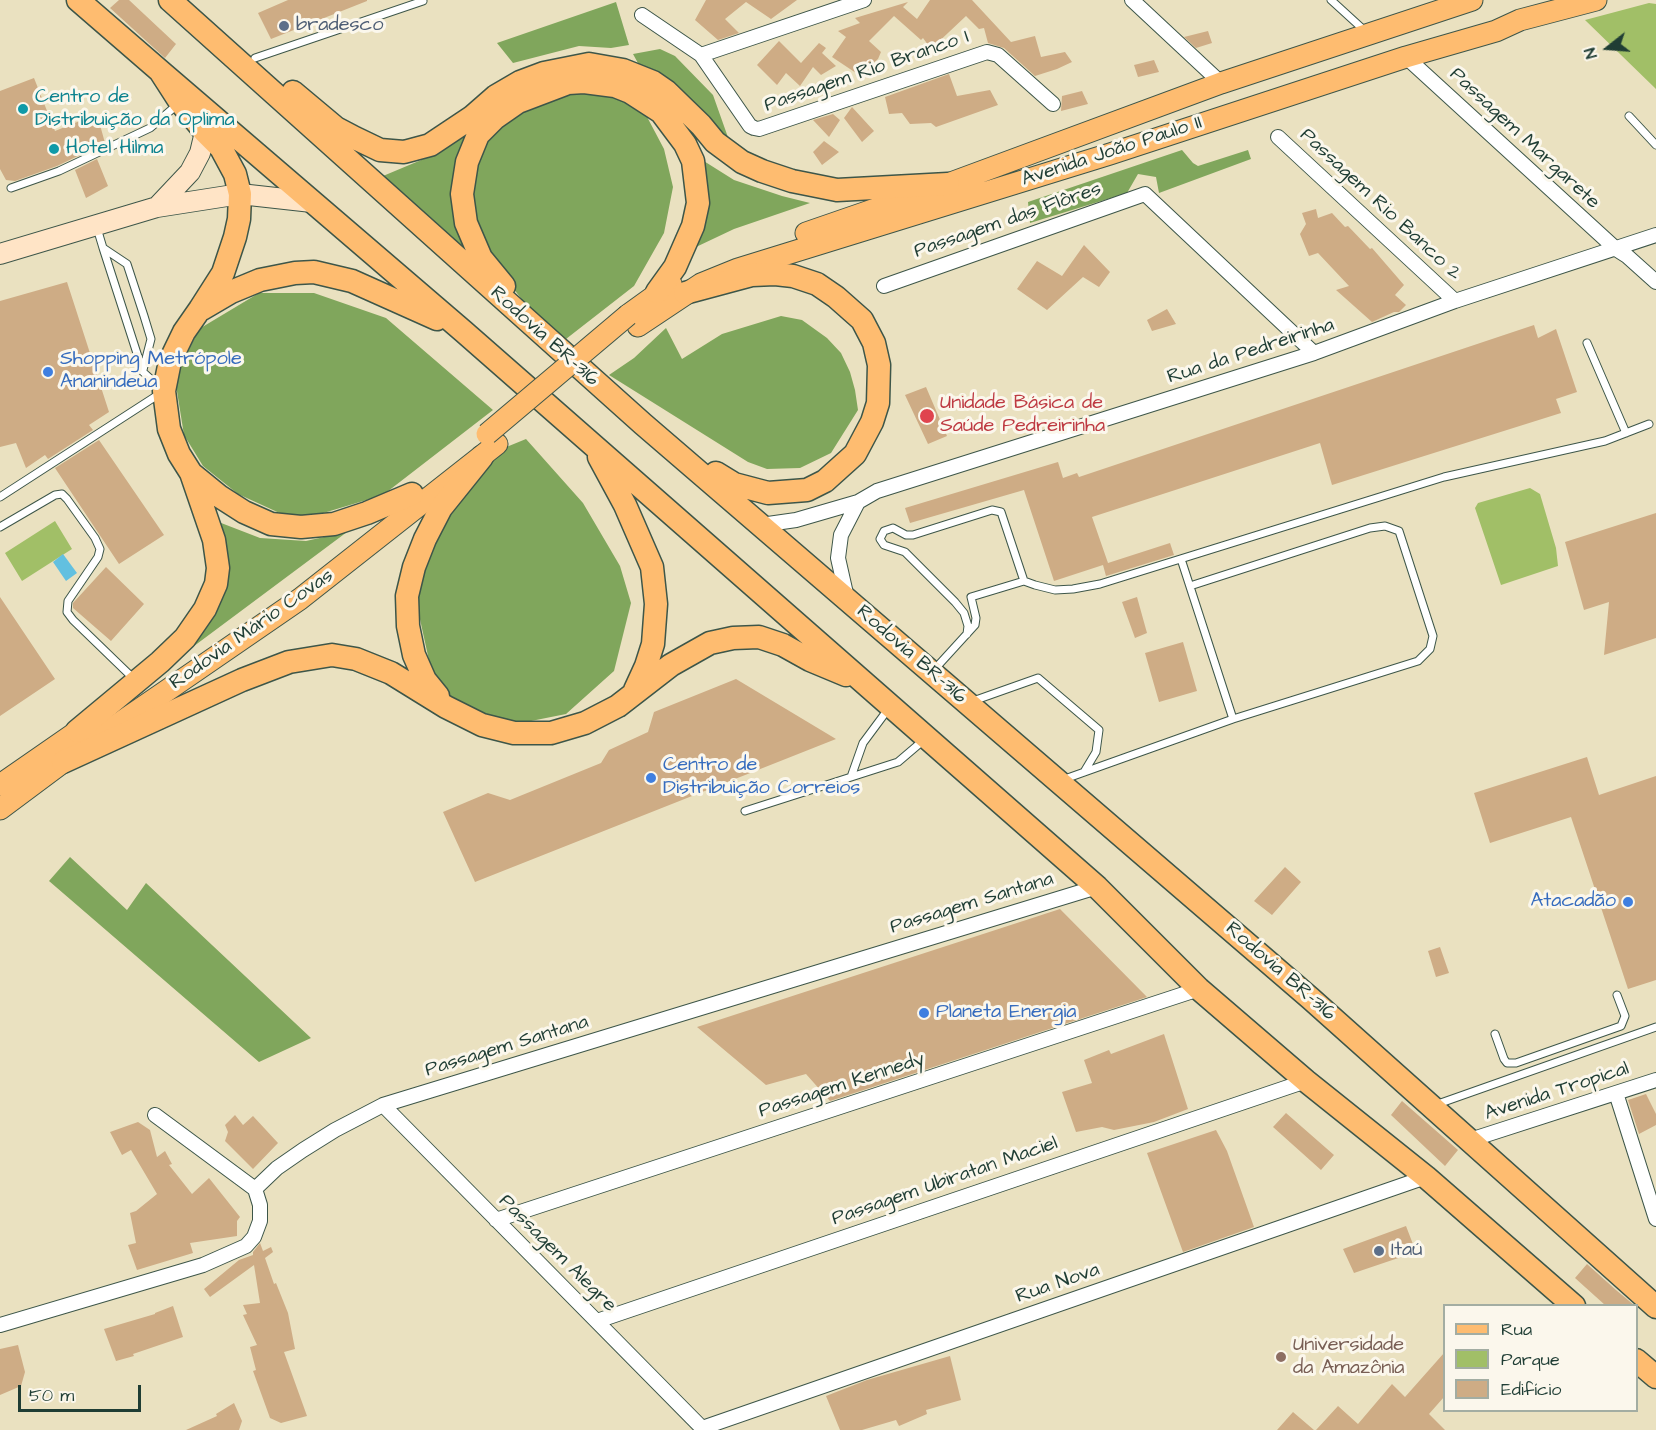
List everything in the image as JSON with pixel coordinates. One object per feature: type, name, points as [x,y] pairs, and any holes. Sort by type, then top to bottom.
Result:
[{"type":"highway","points":[[78,0],[160,71],[184,98],[312,202],[463,331],[1097,886],[1199,989],[1306,1081],[1426,1177],[1573,1304]]},
{"type":"highway","name":"Rodovia BR-316","points":[[170,0],[643,424],[1310,998],[1656,1307]]},
{"type":"highway","points":[[197,26],[221,29],[336,128],[380,150],[404,152],[430,145],[472,117],[496,96],[520,82],[544,73],[589,63],[623,70],[653,82],[666,91],[715,142],[742,162],[762,171],[792,181],[837,189],[948,184]]},
{"type":"highway","points":[[544,336],[481,258],[466,223],[462,194],[466,162],[478,135],[495,118],[518,102],[534,95],[568,83],[584,82],[615,86],[630,92],[661,112],[685,144],[693,161],[698,203],[696,215],[686,245],[675,267],[657,292]]},
{"type":"highway","points":[[77,731],[185,638],[205,609],[216,584],[218,568],[214,540],[191,473],[179,454],[169,429],[164,391],[170,361],[184,332],[222,273],[237,228],[240,194],[230,161],[205,132],[184,98]]},
{"type":"highway","points":[[200,309],[231,292],[260,280],[314,272],[352,281],[463,331]]},
{"type":"highway","points":[[643,424],[734,484],[768,493],[807,490],[825,481],[855,454],[872,422],[878,403],[879,365],[874,343],[862,320],[827,290],[793,276],[775,274],[752,275],[685,293]]},
{"type":"highway","points":[[446,707],[425,680],[414,655],[408,626],[407,597],[414,567],[441,508],[489,445]]},
{"type":"highway","points":[[593,445],[625,505],[652,567],[656,604],[653,644],[633,694]]},
{"type":"highway","points":[[191,473],[219,496],[271,525],[334,524],[412,494]]},
{"type":"highway","points":[[63,762],[242,680],[289,662],[332,655],[356,659],[390,673],[446,707],[482,725],[514,733],[551,734],[585,723],[618,706],[671,665],[710,643],[732,638],[759,637],[783,645],[810,660],[862,681]]},
{"type":"highway","points":[[1638,1362],[1656,1377]]},
{"type":"main road","name":"Avenida João Paulo II","points":[[633,321],[657,292],[679,279],[710,266],[948,184],[1221,83],[1472,0]]},
{"type":"main road","name":"Avenida João Paulo II","points":[[633,321],[714,277],[748,265],[1110,154],[1406,57],[1496,30],[1520,20],[1596,0]]},
{"type":"main road","points":[[157,207],[190,172],[200,153],[205,132]]},
{"type":"main road","points":[[0,254],[157,207],[240,194],[312,202]]},
{"type":"main road","points":[[489,445],[633,321]]},
{"type":"main road","name":"Rodovia Mário Covas","points":[[0,784],[77,731],[186,663],[293,588],[412,494],[489,445]]},
{"type":"main road","name":"Rodovia Mário Covas","points":[[0,808],[300,599],[489,445]]},
{"type":"street","points":[[642,15],[701,55],[864,0]]},
{"type":"street","points":[[1132,0],[1221,83]]},
{"type":"street","name":"Passagem Rio Branco I","points":[[701,55],[750,126],[759,129],[987,52],[998,56],[1053,104]]},
{"type":"street","name":"Passagem Margarete","points":[[1406,57],[1616,249],[1656,282]]},
{"type":"street","name":"Passagem Rio Banco 2","points":[[1278,136],[1455,302]]},
{"type":"street","name":"Passagem das Flôres","points":[[884,286],[1145,194],[1314,353]]},
{"type":"street","name":"Rua da Pedreirinha","points":[[761,525],[796,520],[858,502],[877,491],[1314,353],[1455,302],[1656,235]]},
{"type":"street","points":[[847,598],[838,558],[841,535],[858,502]]},
{"type":"street","name":"Passagem Santana","points":[[255,1189],[277,1168],[303,1150],[382,1105],[1097,886]]},
{"type":"street","name":"Passagem Kennedy","points":[[496,1220],[1199,989]]},
{"type":"street","name":"Avenida Tropical","points":[[1470,1140],[1656,1080]]},
{"type":"street","name":"Passagem Ubiratan Maciel","points":[[597,1321],[1306,1081]]},
{"type":"street","points":[[1616,1093],[1656,1219]]},
{"type":"street","name":"Passagem Alegre","points":[[382,1105],[703,1429]]},
{"type":"street","points":[[0,1325],[203,1265],[246,1246],[254,1237],[260,1221],[260,1204],[255,1189],[155,1115]]},
{"type":"street","name":"Rua Nova","points":[[703,1429],[1426,1177]]},
{"type":"lane","points":[[1331,0],[1369,35]]},
{"type":"lane","points":[[255,58],[423,1]]},
{"type":"lane","points":[[11,188],[60,171],[150,128],[184,98]]},
{"type":"lane","points":[[1629,116],[1656,145]]},
{"type":"lane","points":[[0,497],[164,391],[143,372],[97,225]]},
{"type":"lane","points":[[103,248],[127,264],[144,316],[151,339],[143,372]]},
{"type":"lane","points":[[1587,343],[1626,433]]},
{"type":"lane","points":[[955,602],[1024,580],[1055,590],[1100,584],[1444,477],[1605,441],[1649,424]]},
{"type":"lane","points":[[0,527],[55,495],[62,494],[67,499],[95,538],[100,549],[98,557],[68,601],[67,612],[137,681]]},
{"type":"lane","points":[[967,634],[968,626],[964,613],[955,602],[904,552],[884,545],[880,539],[881,533],[893,528],[906,535],[913,535],[997,510],[1002,512],[1024,580]]},
{"type":"lane","points":[[1057,782],[1233,719],[1418,660],[1430,649],[1433,636],[1399,531],[1384,526],[1370,528],[1190,586]]},
{"type":"lane","points":[[1181,559],[1233,719]]},
{"type":"lane","points":[[931,673],[975,625],[976,618],[970,597]]},
{"type":"lane","points":[[966,704],[1038,678],[1099,730],[1096,752],[1084,772]]},
{"type":"lane","points":[[851,777],[863,742],[891,706]]},
{"type":"lane","points":[[745,811],[898,762],[926,738]]},
{"type":"lane","points":[[1495,1034],[1504,1059],[1508,1064],[1516,1063],[1621,1026],[1624,1016],[1617,995]]},
{"type":"lane","points":[[1431,1106],[1656,1027]]},
{"type":"green space","points":[[616,2],[629,45],[611,48],[579,46],[513,63],[497,43]]},
{"type":"green space","points":[[1649,3],[1656,4],[1656,89],[1585,20]]},
{"type":"green space","points":[[660,49],[675,56],[713,95],[730,143],[639,65],[633,54]]},
{"type":"green space","points":[[615,86],[645,113],[664,149],[673,187],[664,233],[634,286],[566,339],[537,319],[489,257],[469,193],[477,161],[492,130],[535,101]]},
{"type":"green space","points":[[477,129],[463,247],[383,176],[426,158]]},
{"type":"green space","points":[[1182,150],[1198,166],[1248,150],[1251,159],[1159,193],[1156,177],[1138,174],[1127,193],[1030,223],[1028,202]]},
{"type":"green space","points":[[699,158],[734,180],[810,203],[734,229],[696,247],[705,208]]},
{"type":"green space","points":[[259,293],[314,293],[386,318],[493,410],[383,495],[297,521],[238,494],[203,466],[184,435],[175,379],[199,329]]},
{"type":"green space","points":[[781,316],[802,320],[827,338],[841,353],[850,372],[858,410],[831,453],[800,468],[767,469],[748,462],[609,375],[634,358],[666,328],[682,359],[722,334]]},
{"type":"green space","points":[[526,439],[583,503],[620,566],[631,603],[614,671],[566,714],[526,722],[467,717],[432,674],[416,601],[430,552],[443,523],[482,457]]},
{"type":"green space","points":[[1530,488],[1540,494],[1556,548],[1558,566],[1501,585],[1475,508],[1478,503]]},
{"type":"green space","points":[[55,521],[72,549],[22,581],[5,553]]},
{"type":"green space","points":[[216,521],[260,538],[306,541],[347,532],[182,655],[220,584]]},
{"type":"green space","points":[[70,857],[127,910],[146,883],[311,1038],[259,1062],[49,881]]},
{"type":"water","points":[[63,554],[77,573],[66,581],[53,562]]},
{"type":"building","points":[[119,0],[129,0],[176,44],[165,58],[110,8]]},
{"type":"building","name":"bradesco","points":[[288,0],[367,1],[271,39],[258,13]]},
{"type":"building","points":[[706,0],[797,0],[771,19],[746,2],[725,19],[739,33],[718,40],[695,20]]},
{"type":"building","points":[[930,0],[972,0],[1011,42],[1035,36],[1041,57],[1065,52],[1072,62],[1035,76],[1004,48],[988,43],[984,28],[979,29],[966,16],[931,49],[923,38],[921,40],[894,16],[869,41],[881,52],[878,59],[859,75],[832,57],[846,37],[838,31],[860,23],[855,18],[908,2],[903,7],[917,19]]},
{"type":"building","points":[[1208,31],[1212,43],[1196,48],[1184,37]]},
{"type":"building","points":[[779,41],[801,63],[819,43],[826,48],[822,53],[836,66],[821,75],[813,67],[800,86],[786,73],[777,85],[757,65]]},
{"type":"building","points":[[1154,60],[1159,72],[1138,77],[1134,65]]},
{"type":"building","points":[[949,74],[957,96],[990,90],[998,105],[936,127],[931,123],[910,124],[902,113],[889,114],[885,97]]},
{"type":"building","points":[[34,78],[55,131],[97,114],[105,143],[57,166],[15,181],[6,180],[0,169],[0,91]]},
{"type":"building","points":[[1082,91],[1088,104],[1061,111],[1062,96]]},
{"type":"building","points":[[852,107],[874,131],[862,142],[844,118]]},
{"type":"building","points":[[833,114],[840,120],[829,137],[813,120]]},
{"type":"building","points":[[824,141],[839,152],[822,165],[813,152]]},
{"type":"building","points":[[97,159],[108,186],[86,198],[75,170]]},
{"type":"building","points":[[1316,209],[1318,218],[1332,213],[1345,227],[1348,226],[1370,249],[1372,248],[1404,285],[1395,295],[1406,305],[1399,312],[1372,322],[1336,290],[1349,286],[1318,253],[1309,256],[1300,234],[1306,224],[1302,213]]},
{"type":"building","points":[[1084,245],[1110,272],[1099,287],[1083,277],[1047,310],[1017,289],[1037,261],[1062,276]]},
{"type":"building","name":"Shopping Metrópole Ananindeua","points":[[67,282],[109,412],[89,425],[93,430],[48,459],[45,455],[26,468],[16,443],[0,447],[0,301]]},
{"type":"building","points":[[1167,309],[1176,324],[1152,331],[1147,320]]},
{"type":"building","points":[[1534,325],[1538,338],[1556,329],[1577,392],[1556,399],[1561,413],[1332,485],[1320,443],[1092,517],[1108,563],[1170,543],[1174,555],[1106,576],[1103,565],[1054,581],[1024,490],[910,523],[905,508],[1058,462],[1063,478],[1077,473],[1079,477]]},
{"type":"building","name":"Unidade Básica de Saúde Pedreirinha","points":[[926,387],[947,436],[928,444],[905,395]]},
{"type":"building","points":[[99,440],[164,535],[119,564],[55,468]]},
{"type":"building","points":[[1656,513],[1656,638],[1604,655],[1609,602],[1584,610],[1565,542]]},
{"type":"building","points":[[106,567],[144,604],[111,641],[73,608],[73,603]]},
{"type":"building","points":[[0,597],[55,679],[0,716]]},
{"type":"building","points":[[1137,597],[1147,633],[1135,638],[1122,602]]},
{"type":"building","points":[[1183,642],[1197,691],[1159,702],[1145,653]]},
{"type":"building","name":"Centro de Distribuição Correios","points":[[736,679],[836,739],[475,882],[443,812],[488,793],[510,800],[601,763],[609,750],[648,732],[654,712]]},
{"type":"building","name":"Atacadão","points":[[1587,757],[1599,795],[1656,776],[1656,980],[1628,989],[1571,817],[1490,843],[1474,793]]},
{"type":"building","points":[[1285,867],[1301,882],[1272,915],[1254,901]]},
{"type":"building","name":"Planeta Energia","points":[[1060,909],[1147,997],[830,1101],[806,1074],[766,1085],[697,1027]]},
{"type":"building","points":[[1440,947],[1449,973],[1436,977],[1428,951]]},
{"type":"building","points":[[1164,1034],[1188,1109],[1154,1122],[1114,1130],[1102,1127],[1076,1132],[1062,1092],[1092,1083],[1084,1060],[1109,1050],[1111,1054]]},
{"type":"building","points":[[1646,1094],[1656,1114],[1656,1125],[1639,1134],[1628,1100]]},
{"type":"building","points":[[1402,1101],[1458,1150],[1445,1166],[1391,1115]]},
{"type":"building","points":[[1286,1113],[1334,1155],[1321,1170],[1273,1127]]},
{"type":"building","points":[[235,1115],[243,1125],[253,1116],[278,1143],[253,1169],[225,1141],[228,1132],[225,1125]]},
{"type":"building","points":[[138,1122],[150,1130],[157,1157],[165,1151],[172,1164],[169,1165],[192,1194],[209,1178],[240,1217],[237,1221],[237,1236],[190,1243],[193,1253],[137,1270],[128,1245],[136,1243],[130,1213],[136,1211],[157,1194],[131,1150],[122,1155],[110,1132]]},
{"type":"building","points":[[1216,1130],[1227,1151],[1254,1227],[1183,1252],[1147,1153]]},
{"type":"building","name":"Itaú","points":[[1406,1226],[1416,1252],[1354,1273],[1343,1249]]},
{"type":"building","points":[[260,1243],[263,1251],[271,1247],[273,1252],[265,1258],[288,1313],[295,1349],[284,1352],[307,1416],[281,1423],[270,1418],[253,1371],[256,1370],[250,1347],[257,1345],[243,1315],[247,1314],[243,1305],[260,1303],[254,1265],[210,1297],[204,1289],[239,1260],[253,1255]]},
{"type":"building","points":[[1587,1264],[1633,1304],[1604,1304],[1575,1278]]},
{"type":"building","points":[[173,1306],[183,1337],[116,1361],[104,1329],[155,1314]]},
{"type":"building","points":[[18,1345],[25,1372],[21,1386],[0,1395],[0,1349]]},
{"type":"building","points":[[1443,1354],[1443,1398],[1429,1414],[1445,1430],[1316,1430],[1338,1406],[1358,1424],[1392,1384],[1405,1397]]},
{"type":"building","points":[[950,1356],[961,1400],[926,1410],[927,1414],[899,1426],[896,1420],[862,1430],[840,1430],[826,1396],[867,1380]]},
{"type":"building","points":[[234,1403],[242,1421],[239,1430],[186,1430],[217,1416],[216,1414]]},
{"type":"building","points":[[1293,1412],[1314,1430],[1277,1430]]},
{"type":"place","name":"bradesco","points":[[284,26]]},
{"type":"place","name":"Centro de Distribuição da Oplima","points":[[23,109]]},
{"type":"place","name":"Hotel Hilma","points":[[54,149]]},
{"type":"place","name":"Shopping Metrópole Ananindeua","points":[[48,372]]},
{"type":"place","name":"Unidade Básica de Saúde Pedreirinha","points":[[927,416]]},
{"type":"place","name":"Centro de Distribuição Correios","points":[[651,778]]},
{"type":"place","name":"Atacadão","points":[[1628,902]]},
{"type":"place","name":"Planeta Energia","points":[[924,1013]]},
{"type":"place","name":"Itaú","points":[[1379,1251]]},
{"type":"place","name":"Universidade da Amazônia","points":[[1281,1357]]}]
